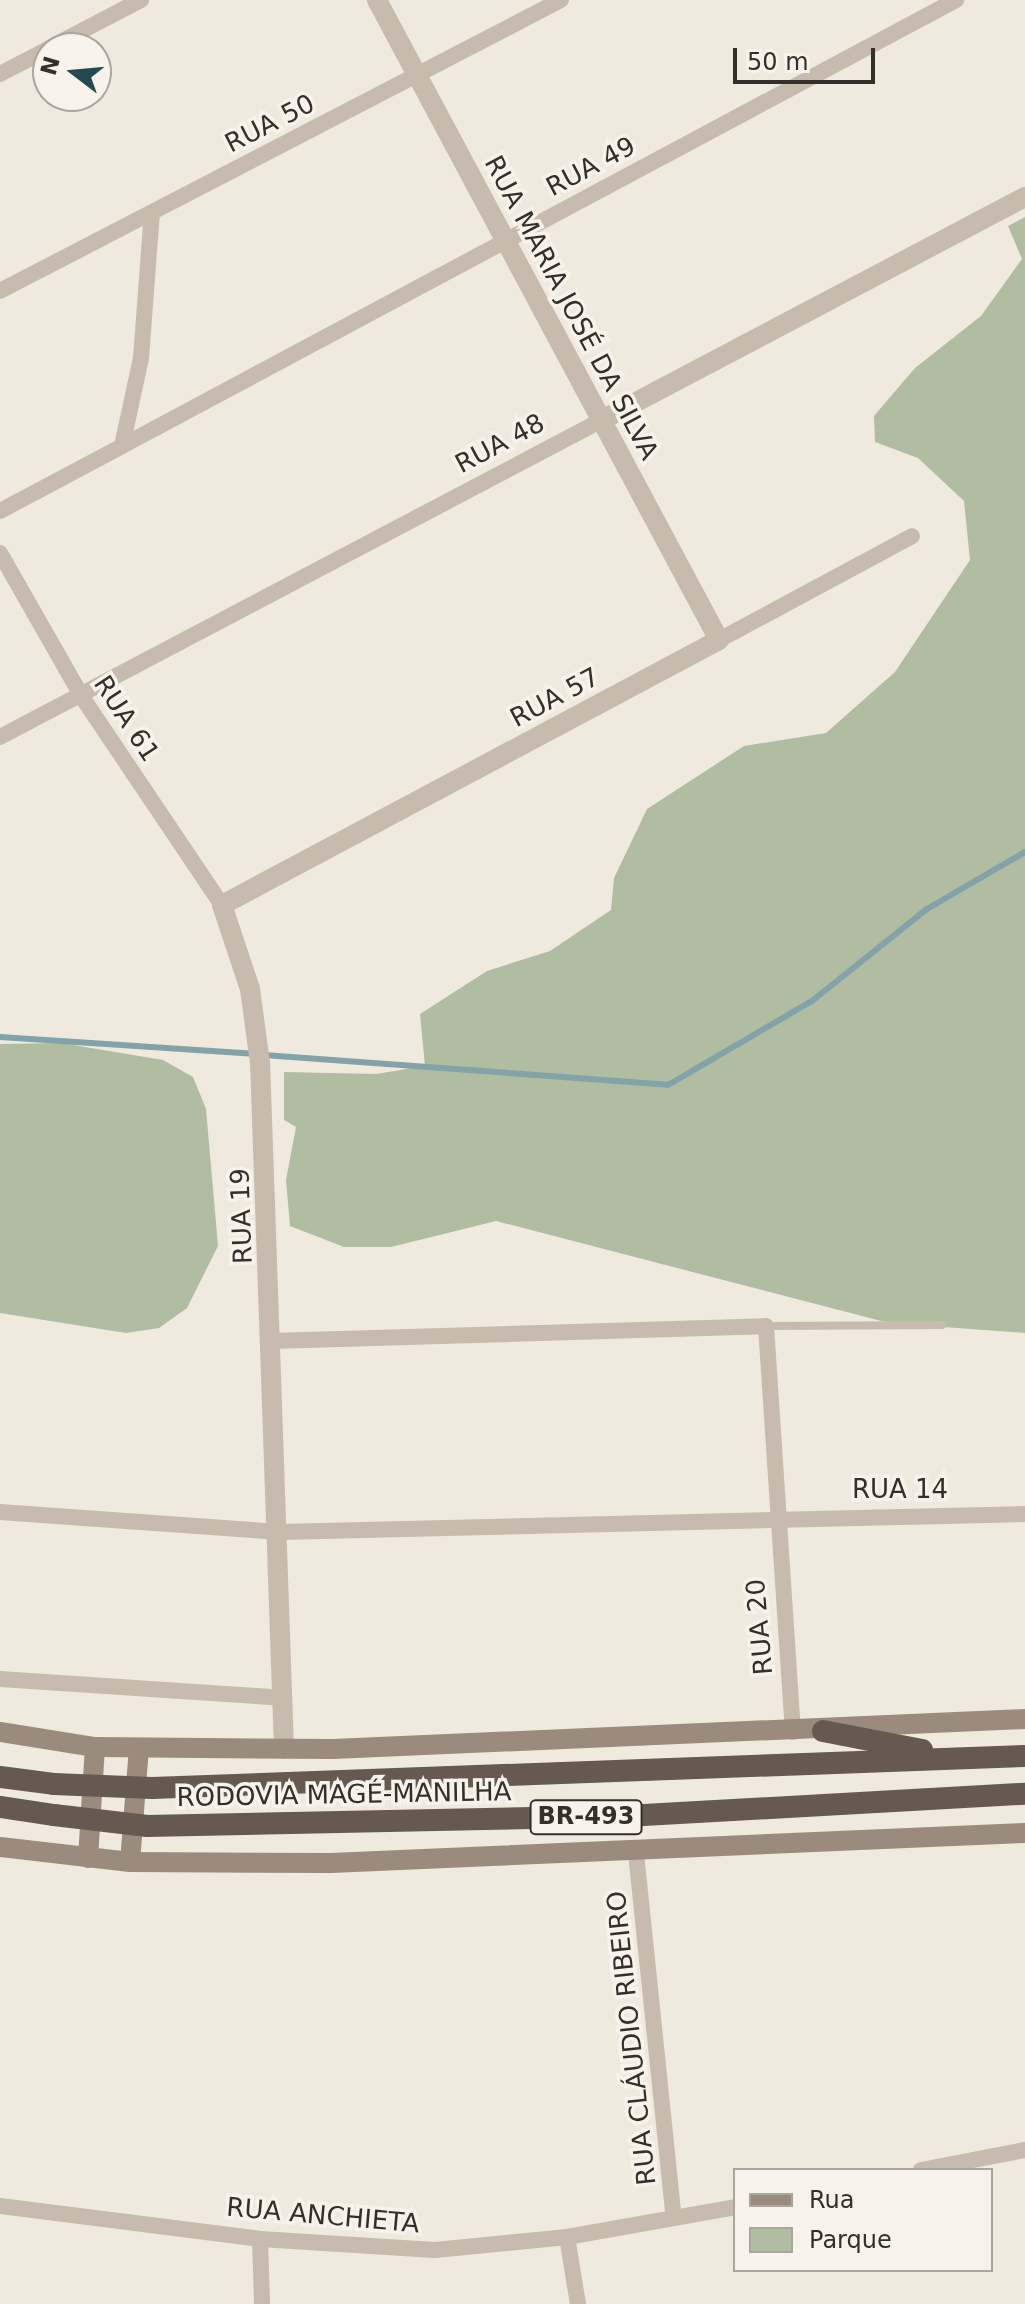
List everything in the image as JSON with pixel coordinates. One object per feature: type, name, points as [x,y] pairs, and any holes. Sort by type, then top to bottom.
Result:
[{"type":"highway","points":[[823,1731],[966,1758]]},
{"type":"highway","name":"RODOVIA MAGÉ-MANILHA","points":[[0,1777],[54,1784],[152,1788],[1025,1756]]},
{"type":"highway","name":"RODOVIA MAGÉ-MANILHA","points":[[0,1807],[147,1826],[554,1819],[1025,1794]]},
{"type":"main road","points":[[0,1732],[95,1747],[284,1749],[823,1731],[1025,1719]]},
{"type":"main road","points":[[88,1858],[95,1747]]},
{"type":"main road","points":[[130,1862],[139,1748]]},
{"type":"main road","name":"BR-493","points":[[0,1847],[130,1862],[636,1853],[1025,1833]]},
{"type":"street","points":[[80,32],[141,0]]},
{"type":"street","name":"RUA MARIA JOSÉ DA SILVA","points":[[377,0],[719,640]]},
{"type":"street","name":"RUA 50","points":[[0,291],[561,0]]},
{"type":"street","name":"RUA 49","points":[[122,446],[956,0]]},
{"type":"street","points":[[0,74],[32,57]]},
{"type":"street","name":"RUA 48","points":[[0,737],[82,697],[1025,197]]},
{"type":"street","points":[[0,511],[122,446],[141,358],[152,212]]},
{"type":"street","name":"RUA 57","points":[[222,905],[912,536]]},
{"type":"street","name":"RUA 61","points":[[0,553],[82,697],[222,905]]},
{"type":"street","name":"RUA 19","points":[[222,905],[250,989],[260,1063],[279,1532],[284,1749]]},
{"type":"street","points":[[271,1341],[766,1326]]},
{"type":"street","name":"RUA 20","points":[[766,1326],[775,1519],[793,1732]]},
{"type":"street","points":[[0,1512],[279,1532],[775,1519]]},
{"type":"street","name":"RUA 14","points":[[775,1519],[1025,1514]]},
{"type":"street","points":[[0,1679],[283,1698]]},
{"type":"street","name":"RUA CLÁUDIO RIBEIRO","points":[[636,1853],[674,2218]]},
{"type":"street","points":[[931,2168],[1025,2150]]},
{"type":"street","name":"RUA ANCHIETA","points":[[0,2206],[260,2239],[435,2250],[567,2237],[733,2207]]},
{"type":"street","points":[[567,2237],[578,2304]]},
{"type":"street","points":[[260,2239],[262,2304]]},
{"type":"lane","points":[[766,1326],[942,1325]]},
{"type":"green space","points":[[1025,217],[1025,1333],[889,1323],[496,1221],[391,1247],[344,1247],[290,1226],[286,1180],[296,1127],[284,1120],[284,1072],[376,1074],[425,1066],[420,1014],[487,971],[550,951],[611,910],[614,878],[647,809],[744,746],[826,733],[895,672],[970,560],[964,501],[918,458],[875,442],[874,416],[915,368],[981,316],[1022,259],[1008,226]]},
{"type":"green space","points":[[61,1043],[163,1060],[193,1077],[206,1109],[218,1246],[187,1308],[159,1328],[126,1333],[0,1313],[0,1044]]},
{"type":"waterway","points":[[264,1055],[668,1085],[812,1001],[927,909],[1025,852]]},
{"type":"waterway","points":[[0,1037],[253,1054]]}]
